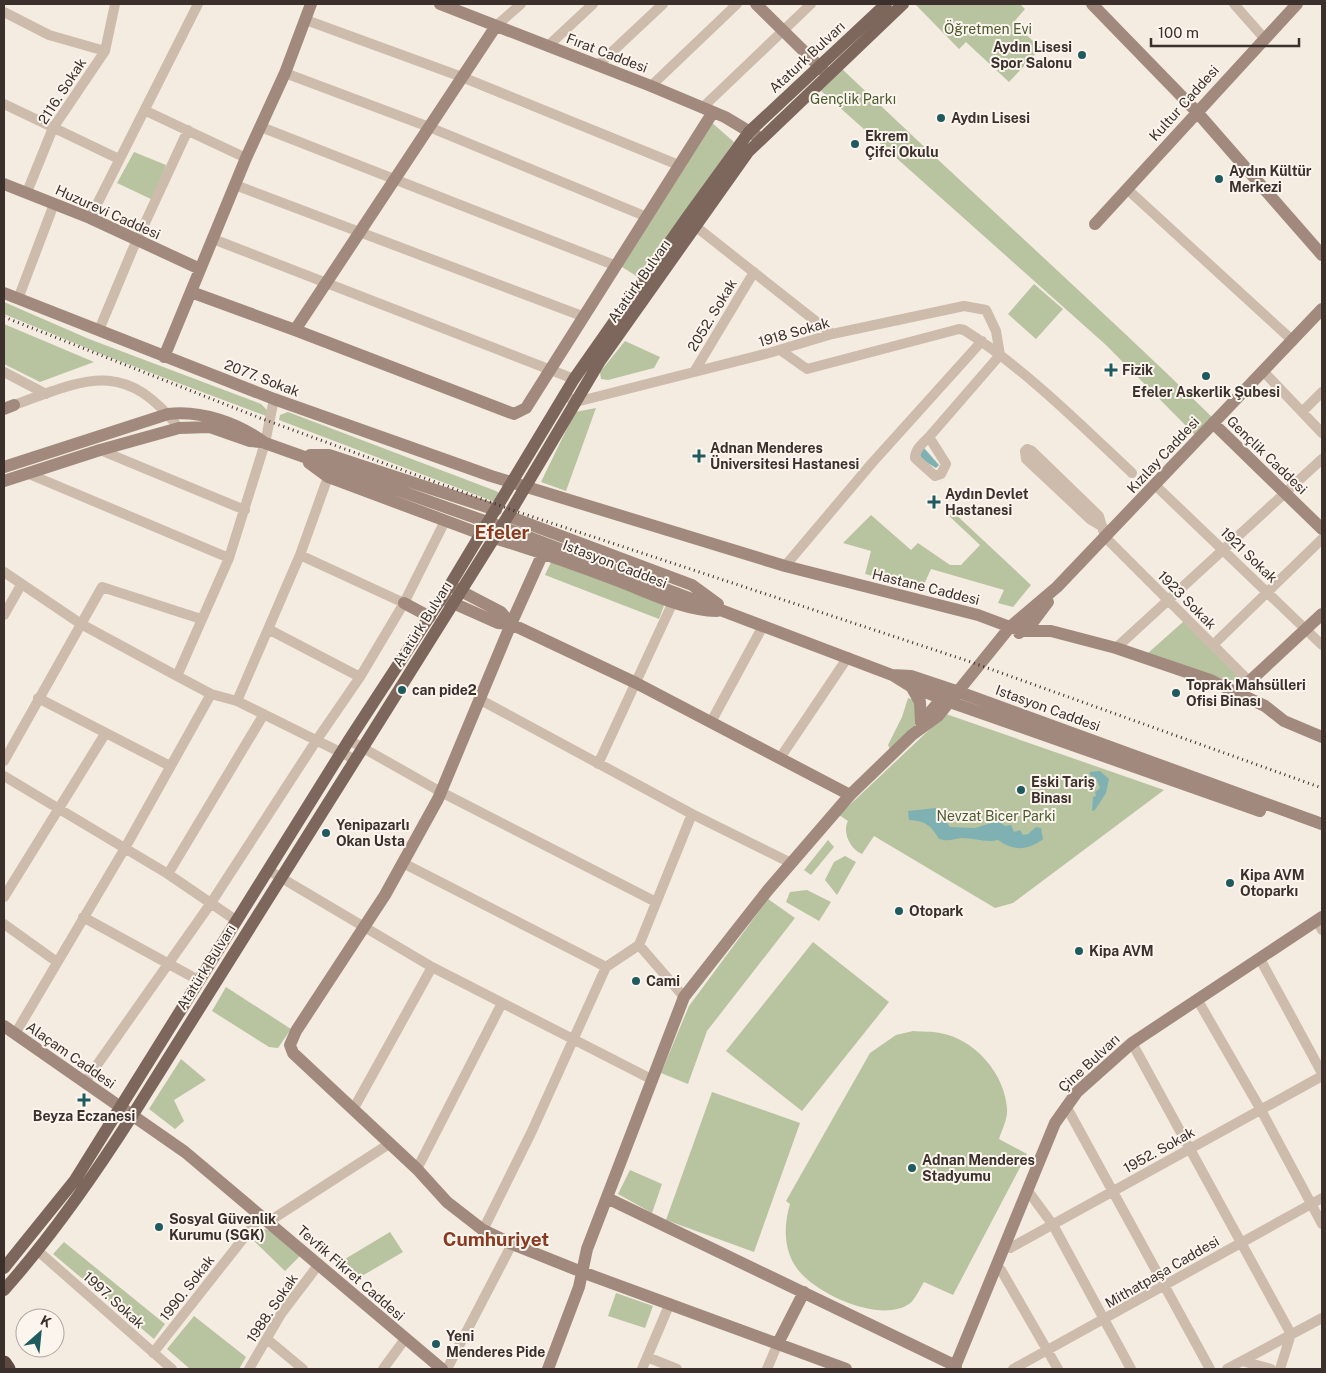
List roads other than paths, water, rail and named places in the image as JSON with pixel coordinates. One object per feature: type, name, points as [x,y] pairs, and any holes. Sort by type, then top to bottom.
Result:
[{"type":"highway","points":[[4,1363],[8,1369]]},
{"type":"main road","name":"Ataturk Bulvarı","points":[[755,135],[823,71],[886,4]]},
{"type":"main road","points":[[823,71],[903,4]]},
{"type":"main road","name":"Atatürk Bulvarı","points":[[570,398],[574,379],[755,135]]},
{"type":"main road","name":"Atatürk Bulvarı","points":[[455,588],[508,522],[519,484],[570,398],[600,361],[691,222]]},
{"type":"main road","points":[[349,740],[430,617],[447,601],[481,534],[496,510],[519,484]]},
{"type":"main road","name":"Atatürk Bulvarı","points":[[4,1290],[38,1251],[91,1180],[362,747],[447,601]]},
{"type":"main road","name":"Atatürk Bulvarı","points":[[4,1268],[75,1180],[122,1108],[349,740]]},
{"type":"street","name":"2116. Sokak","points":[[26,192],[53,128],[105,50],[115,4]]},
{"type":"street","points":[[90,218],[119,159],[146,111],[198,4]]},
{"type":"street","points":[[164,357],[246,158],[285,73],[311,4]]},
{"type":"street","name":"Fırat Caddesi","points":[[440,4],[651,86],[708,110],[755,135]]},
{"type":"street","points":[[296,330],[325,282],[395,181],[496,26],[521,4]]},
{"type":"street","points":[[548,46],[593,4]]},
{"type":"street","points":[[598,65],[663,4]]},
{"type":"street","points":[[651,86],[736,4]]},
{"type":"street","points":[[756,4],[823,71]]},
{"type":"street","points":[[190,292],[296,330],[514,414],[526,408],[614,265],[681,166],[708,110],[811,4]]},
{"type":"street","points":[[1092,4],[1196,111],[1322,255]]},
{"type":"street","points":[[1234,4],[1264,38]]},
{"type":"street","name":"Kultur Caddesi","points":[[1096,224],[1196,111],[1297,4]]},
{"type":"street","points":[[4,12],[48,35],[105,50]]},
{"type":"street","points":[[306,20],[462,77],[681,166]]},
{"type":"street","points":[[285,73],[429,127],[647,216]]},
{"type":"street","points":[[4,104],[119,159]]},
{"type":"street","points":[[146,111],[246,158]]},
{"type":"street","points":[[261,128],[614,265]]},
{"type":"street","points":[[99,330],[137,240],[188,130]]},
{"type":"street","name":"Huzurevi Caddesi","points":[[4,184],[90,218],[200,269]]},
{"type":"street","points":[[235,185],[582,316]]},
{"type":"street","points":[[1127,189],[1293,341]]},
{"type":"street","points":[[18,299],[54,204]]},
{"type":"street","points":[[691,222],[832,334]]},
{"type":"street","points":[[213,239],[574,379]]},
{"type":"street","name":"2052. Sokak","points":[[694,372],[754,272]]},
{"type":"street","name":"2077. Sokak","points":[[4,293],[274,399],[519,484]]},
{"type":"street","name":"1918 Sokak","points":[[570,398],[694,372],[780,350],[832,334],[964,306],[986,310],[996,331],[1000,355]]},
{"type":"street","name":"Kızılay Caddesi","points":[[950,695],[996,644],[1046,606],[1057,587],[1104,532],[1156,485],[1322,309]]},
{"type":"street","points":[[780,350],[807,369],[959,329],[964,330],[1000,355],[1082,426],[1132,474]]},
{"type":"street","points":[[785,566],[872,463],[982,341]]},
{"type":"street","points":[[928,437],[1000,355]]},
{"type":"street","points":[[1263,371],[1322,433]]},
{"type":"street","points":[[4,372],[46,394]]},
{"type":"street","points":[[9,407],[83,382],[106,379],[129,386],[149,396],[168,414],[178,428]]},
{"type":"street","points":[[1302,412],[1322,392]]},
{"type":"street","points":[[177,676],[229,558],[265,442],[274,399]]},
{"type":"street","points":[[4,467],[168,414],[194,412],[249,430],[265,442],[297,454],[480,519],[508,522],[692,585],[726,611]]},
{"type":"street","name":"Gençlik Caddesi","points":[[1213,423],[1322,529]]},
{"type":"street","points":[[4,482],[100,450],[178,428],[210,427],[250,441],[265,442]]},
{"type":"street","points":[[1027,449],[1032,451],[1099,516],[1104,532],[1026,459],[1025,451],[1027,449]]},
{"type":"street","points":[[100,450],[245,510]]},
{"type":"street","points":[[297,454],[328,477],[481,534]]},
{"type":"street","points":[[297,454],[329,455],[496,510]]},
{"type":"street","points":[[1116,648],[1322,459]]},
{"type":"street","points":[[29,474],[229,558]]},
{"type":"street","points":[[237,701],[300,555],[328,477]]},
{"type":"street","name":"Hastane Caddesi","points":[[519,484],[785,566],[1116,648],[1210,680],[1265,706],[1284,721],[1322,737]]},
{"type":"street","name":"1921 Sokak","points":[[1156,485],[1322,645]]},
{"type":"street","points":[[85,1082],[211,903],[360,676],[404,603],[445,521]]},
{"type":"street","name":"1923 Sokak","points":[[1104,532],[1167,601],[1250,682]]},
{"type":"street","name":"Istasyon Caddesi","points":[[494,538],[543,553],[673,602],[700,610],[726,611],[892,675],[910,676],[950,695],[1322,824]]},
{"type":"street","points":[[1213,645],[1322,538]]},
{"type":"street","points":[[543,553],[511,624],[441,792],[364,928],[296,1031],[290,1045],[293,1053],[354,1108],[389,1144],[417,1169],[446,1202],[483,1230],[512,1244],[582,1272],[670,1302],[846,1369]]},
{"type":"street","points":[[300,555],[430,617]]},
{"type":"street","points":[[4,572],[81,624],[177,676],[211,694],[237,701],[354,760]]},
{"type":"street","points":[[4,615],[21,585]]},
{"type":"street","points":[[4,761],[102,587],[201,619]]},
{"type":"street","points":[[455,588],[501,612],[511,624]]},
{"type":"street","points":[[447,601],[498,623],[511,624],[636,683],[850,795]]},
{"type":"street","points":[[598,764],[673,602]]},
{"type":"street","points":[[1237,693],[1322,614]]},
{"type":"street","points":[[978,615],[988,621],[994,629],[996,644]]},
{"type":"street","points":[[711,722],[763,626]]},
{"type":"street","points":[[268,630],[360,676]]},
{"type":"street","points":[[780,758],[848,657]]},
{"type":"street","points":[[892,675],[910,686],[950,695],[1322,833]]},
{"type":"street","points":[[910,686],[920,702],[921,724]]},
{"type":"street","points":[[15,1034],[125,848],[211,694]]},
{"type":"street","points":[[548,1369],[579,1287],[585,1255],[684,997],[791,863],[850,795],[950,695]]},
{"type":"street","points":[[912,735],[938,716],[950,695]]},
{"type":"street","points":[[38,698],[104,734],[170,766]]},
{"type":"street","points":[[479,699],[692,814],[791,863]]},
{"type":"street","points":[[168,874],[264,714]]},
{"type":"street","points":[[4,897],[104,734]]},
{"type":"street","points":[[349,740],[441,792],[656,902]]},
{"type":"street","points":[[4,776],[168,874],[237,921]]},
{"type":"street","points":[[483,1230],[532,1131],[606,966],[639,944],[692,814]]},
{"type":"street","points":[[403,862],[606,966]]},
{"type":"street","points":[[268,870],[364,928],[432,966],[653,1080]]},
{"type":"street","points":[[83,917],[200,981]]},
{"type":"street","name":"Çine Bulvarı","points":[[958,1368],[1010,1248],[1055,1124],[1068,1109],[1077,1092],[1134,1046],[1198,1002],[1321,923]]},
{"type":"street","points":[[4,924],[57,962]]},
{"type":"street","points":[[639,944],[684,997]]},
{"type":"street","points":[[1261,962],[1322,1074]]},
{"type":"street","points":[[354,1108],[432,966]]},
{"type":"street","points":[[1198,1002],[1261,1110],[1322,1224]]},
{"type":"street","points":[[417,1169],[502,1003]]},
{"type":"street","name":"Alaçam Caddesi","points":[[4,1026],[122,1108]]},
{"type":"street","points":[[1134,1046],[1291,1334],[1280,1369]]},
{"type":"street","name":"1952. Sokak","points":[[1010,1248],[1261,1110],[1322,1074]]},
{"type":"street","name":"Tevfik Fikret Caddesi","points":[[122,1108],[185,1152],[442,1369]]},
{"type":"street","points":[[1068,1109],[1210,1369]]},
{"type":"street","name":"1990. Sokak","points":[[153,1353],[264,1219],[389,1144]]},
{"type":"street","points":[[1030,1194],[1053,1225],[1130,1369]]},
{"type":"street","name":"Çine Bulvarı","points":[[958,1368],[1030,1194]]},
{"type":"street","points":[[607,1198],[958,1368]]},
{"type":"street","name":"Mithatpaşa Caddesi","points":[[1013,1369],[1104,1321],[1322,1198]]},
{"type":"street","points":[[447,1369],[512,1244]]},
{"type":"street","name":"1997. Sokak","points":[[38,1251],[172,1369]]},
{"type":"street","name":"1988. Sokak","points":[[249,1369],[266,1339],[319,1264]]},
{"type":"street","points":[[1001,1270],[1058,1369]]},
{"type":"street","points":[[767,1369],[804,1292]]},
{"type":"street","points":[[642,1369],[670,1302]]},
{"type":"street","points":[[1228,1369],[1322,1318]]},
{"type":"street","points":[[266,1339],[303,1369]]},
{"type":"street","points":[[383,1369],[405,1339]]},
{"type":"street","points":[[647,1357],[677,1369]]},
{"type":"street","points":[[1242,1361],[1271,1369]]},
{"type":"water","points":[[924,448],[939,465],[936,468],[921,459],[920,454]]},
{"type":"water","points":[[1100,771],[1109,779],[1106,793],[1095,810],[1092,811],[1093,797],[1096,796],[1095,792],[1100,788],[1096,778],[1090,775],[1090,772]]},
{"type":"water","points":[[936,808],[950,827],[975,828],[998,821],[1005,826],[1011,825],[1014,832],[1020,830],[1023,835],[1028,834],[1036,827],[1041,828],[1043,839],[1032,846],[1020,848],[1009,846],[998,840],[962,838],[943,840],[939,839],[927,825],[919,821],[909,820],[908,811]]},
{"type":"railway","points":[[4,317],[260,418],[512,510],[968,661],[1322,788]]},
{"type":"place","name":"Aydın Lisesi Spor Salonu","points":[[1082,55]]},
{"type":"place","name":"Aydın Lisesi","points":[[941,118]]},
{"type":"place","name":"Ekrem Çifci Okulu","points":[[855,144]]},
{"type":"place","name":"Aydın Kültür Merkezi","points":[[1219,179]]},
{"type":"place","name":"Fizik","points":[[1111,370]]},
{"type":"place","name":"Efeler Askerlik Şubesi","points":[[1206,376]]},
{"type":"place","name":"Adnan Menderes Üniversitesi Hastanesi","points":[[699,456]]},
{"type":"place","name":"Aydın Devlet Hastanesi","points":[[934,502]]},
{"type":"place","name":"can pide2","points":[[402,690]]},
{"type":"place","name":"Toprak Mahsülleri Ofisi Binası","points":[[1176,693]]},
{"type":"place","name":"Eski Tariş Binası","points":[[1021,790]]},
{"type":"place","name":"Yenipazarlı Okan Usta","points":[[326,833]]},
{"type":"place","name":"Kipa AVM Otoparkı","points":[[1230,883]]},
{"type":"place","name":"Otopark","points":[[899,911]]},
{"type":"place","name":"Kipa AVM","points":[[1079,951]]},
{"type":"place","name":"Cami","points":[[636,981]]},
{"type":"place","name":"Beyza Eczanesi","points":[[84,1100]]},
{"type":"place","name":"Adnan Menderes Stadyumu","points":[[912,1168]]},
{"type":"place","name":"Sosyal Güvenlik Kurumu (SGK)","points":[[159,1227]]},
{"type":"place","name":"Yeni Menderes Pide","points":[[436,1344]]},
{"type":"district","name":"Efeler","points":[[502,532]]},
{"type":"district","name":"Cumhuriyet","points":[[496,1239]]},
{"type":"park label","name":"Öğretmen Evi","points":[[988,29]]},
{"type":"park label","name":"Gençlik Parkı","points":[[853,99]]},
{"type":"park label","name":"Nevzat Bicer Parki","points":[[996,816]]}]
